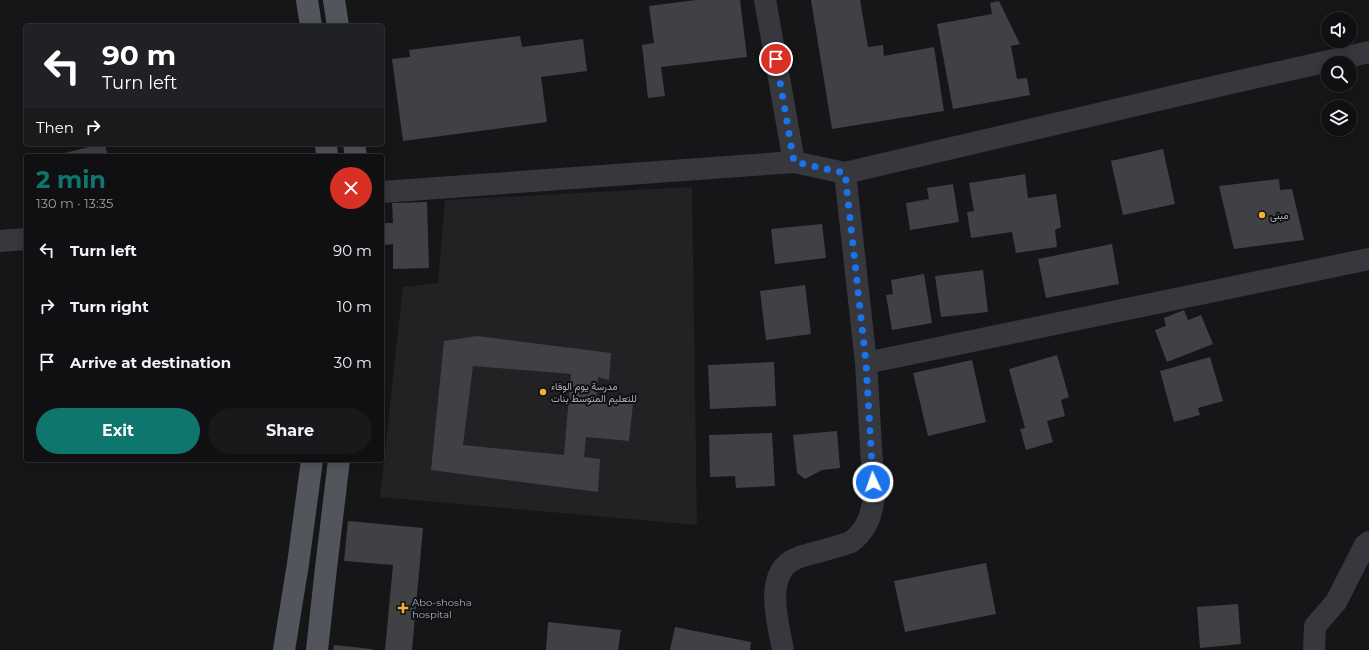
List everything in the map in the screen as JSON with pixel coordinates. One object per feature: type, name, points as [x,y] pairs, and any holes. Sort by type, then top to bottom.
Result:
[{"type":"main road","points":[[307,0],[311,24]]},
{"type":"main road","points":[[334,0],[338,24]]},
{"type":"main road","points":[[284,650],[298,564],[312,462]]},
{"type":"main road","points":[[317,650],[339,462]]},
{"type":"main road","points":[[298,564],[326,568]]},
{"type":"street","points":[[765,0],[794,162]]},
{"type":"street","points":[[384,192],[794,162],[845,173],[1369,52]]},
{"type":"street","points":[[783,650],[777,620],[775,595],[779,573],[785,566],[795,559],[851,542],[859,536],[872,513],[874,497],[866,363],[845,173]]},
{"type":"street","points":[[0,241],[24,239]]},
{"type":"street","points":[[866,363],[1369,260]]},
{"type":"street","points":[[1314,650],[1315,626],[1336,602],[1365,545],[1369,542]]},
{"type":"shaded area","name":"مدرسة يوم الوفاء للتعليم المتوسط بنات","points":[[692,187],[697,525],[380,497],[403,287],[438,283],[445,200]]},
{"type":"building","points":[[696,0],[740,0],[747,57],[661,67],[665,96],[648,98],[642,45],[654,43],[649,6]]},
{"type":"building","points":[[811,0],[860,0],[868,47],[883,45],[884,56],[934,47],[944,111],[832,129]]},
{"type":"building","points":[[999,1],[1020,44],[1011,46],[1017,79],[1027,78],[1030,95],[953,109],[937,24],[992,14],[990,3]]},
{"type":"building","points":[[520,36],[522,47],[583,39],[587,71],[541,77],[547,122],[403,141],[392,59],[410,57],[409,50]]},
{"type":"building","points":[[93,146],[106,146],[108,154],[61,154]]},
{"type":"building","points":[[1163,149],[1175,204],[1123,215],[1111,161]]},
{"type":"building","points":[[1025,174],[1028,198],[1056,194],[1061,227],[1055,230],[1057,247],[1016,253],[1012,232],[971,238],[967,212],[974,211],[969,183]]},
{"type":"building","name":"مبنى","points":[[1279,179],[1280,190],[1292,189],[1304,240],[1234,249],[1219,186]]},
{"type":"building","points":[[953,184],[959,222],[910,230],[906,203],[929,199],[927,188]]},
{"type":"building","points":[[427,202],[429,268],[393,269],[393,244],[385,245],[385,223],[393,223],[392,203]]},
{"type":"building","points":[[822,224],[826,258],[775,264],[771,229]]},
{"type":"building","points":[[1112,244],[1119,284],[1046,298],[1038,259]]},
{"type":"building","points":[[983,270],[988,312],[941,317],[935,276]]},
{"type":"building","points":[[924,274],[932,323],[892,330],[886,295],[893,294],[891,280]]},
{"type":"building","points":[[805,285],[811,334],[766,340],[760,291]]},
{"type":"building","points":[[1184,310],[1188,320],[1201,315],[1213,344],[1167,362],[1155,330],[1166,326],[1164,318]]},
{"type":"building","name":"مدرسة يوم الوفاء للتعليم المتوسط بنات","points":[[477,336],[611,353],[609,380],[598,377],[596,401],[633,404],[629,441],[586,437],[584,457],[600,459],[598,492],[431,470],[444,341]],"holes":[[[473,366],[571,374],[564,455],[463,445]]]},
{"type":"building","points":[[1057,355],[1069,397],[1061,400],[1065,416],[1047,421],[1053,442],[1026,450],[1020,429],[1025,428],[1009,369]]},
{"type":"building","points":[[1210,357],[1223,401],[1198,408],[1200,415],[1174,422],[1160,371]]},
{"type":"building","points":[[972,360],[986,422],[928,436],[913,373]]},
{"type":"building","points":[[774,362],[776,406],[710,409],[708,365]]},
{"type":"building","points":[[837,431],[840,468],[822,470],[805,479],[797,473],[793,435]]},
{"type":"building","points":[[772,433],[775,486],[736,488],[735,476],[710,477],[709,435]]},
{"type":"building","name":"Abo-shosha hospital","points":[[348,521],[423,528],[412,650],[385,650],[393,565],[344,561]]},
{"type":"building","points":[[986,563],[996,614],[905,632],[894,581]]},
{"type":"building","points":[[1238,604],[1241,644],[1200,648],[1197,607]]},
{"type":"building","points":[[548,622],[621,630],[618,650],[546,650]]},
{"type":"building","points":[[675,627],[751,642],[750,650],[670,650]]},
{"type":"building","points":[[334,645],[372,649],[372,650],[333,650]]},
{"type":"place","name":"مبنى","points":[[1262,215]]},
{"type":"place","name":"مدرسة يوم الوفاء للتعليم المتوسط بنات","points":[[543,392]]},
{"type":"place","name":"Abo-shosha hospital","points":[[403,608]]},
{"type":"route","points":[[776,59],[794,162],[845,173],[866,363],[873,482]]}]
